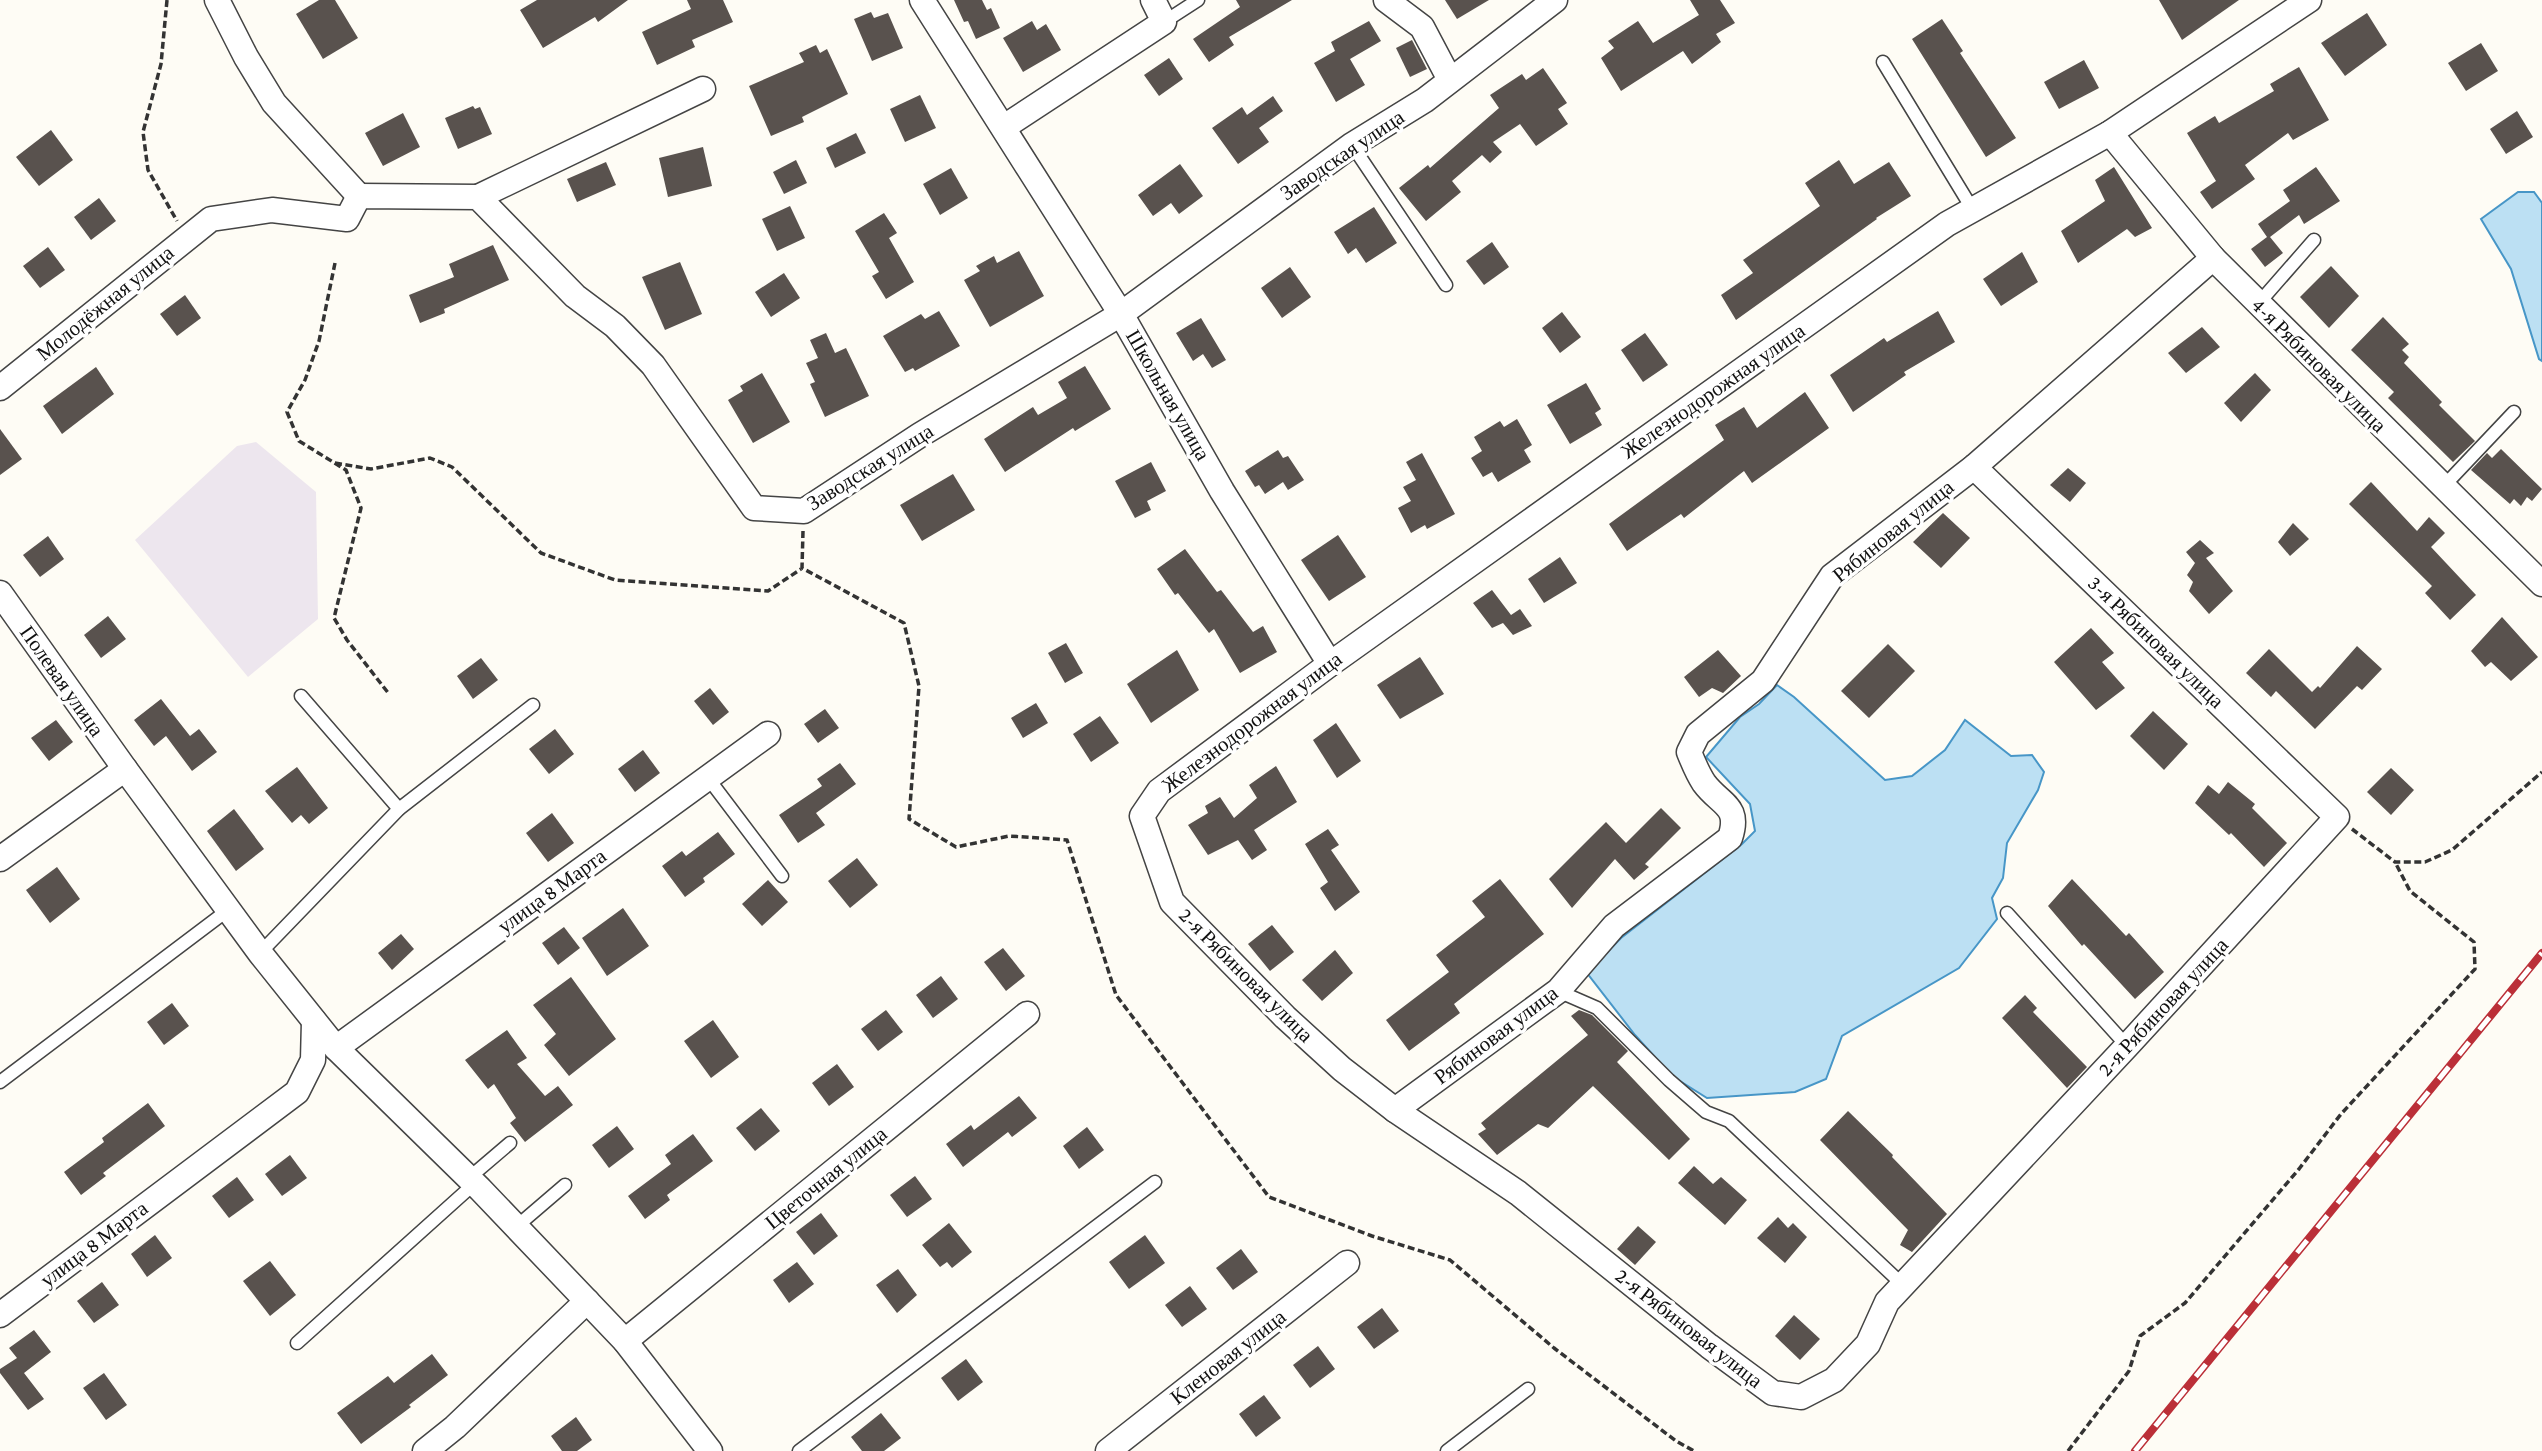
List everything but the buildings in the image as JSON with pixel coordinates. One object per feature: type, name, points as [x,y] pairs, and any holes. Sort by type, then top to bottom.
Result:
[{"type":"street","points":[[217,0],[246,57],[274,103],[359,196],[478,197],[703,89]]},
{"type":"street","name":"Школьная улица","points":[[922,0],[1121,314],[1222,491],[1330,664]]},
{"type":"street","points":[[1386,0],[1422,27],[1450,80]]},
{"type":"street","name":"Заводская улица","points":[[478,197],[575,296],[615,326],[653,365],[754,508],[804,511],[920,435],[1121,314],[1352,145],[1425,100],[1555,0]]},
{"type":"street","name":"Железнодорожная улица","points":[[1142,816],[1158,790],[1330,664],[1947,224],[2110,133],[2309,0]]},
{"type":"street","points":[[1004,127],[1159,11]]},
{"type":"street","name":"4-я Рябиновая улица","points":[[2110,133],[2213,258],[2542,584]]},
{"type":"street","name":"Молодёжная улица","points":[[0,388],[211,219],[272,210],[347,219],[359,196]]},
{"type":"street","name":"Рябиновая улица","points":[[1395,1111],[1558,991],[1614,926],[1730,838],[1735,824],[1730,807],[1704,783],[1689,752],[1698,734],[1763,681],[1832,576],[1974,467],[2213,258]]},
{"type":"street","name":"3-я Рябиновая улица","points":[[1974,467],[2337,817]]},
{"type":"street","name":"Полевая улица","points":[[0,593],[228,910],[336,1048],[472,1181],[625,1341],[710,1451]]},
{"type":"street","name":"улица 8 Марта","points":[[336,1048],[768,734]]},
{"type":"street","points":[[0,859],[125,769]]},
{"type":"street","name":"2-я Рябиновая улица","points":[[1142,816],[1172,902],[1285,1017],[1342,1069],[1395,1111],[1518,1193],[1709,1346],[1773,1392],[1801,1397],[1834,1380],[1868,1344],[1887,1302],[2337,817]]},
{"type":"street","name":"Цветочная улица","points":[[625,1341],[1027,1014]]},
{"type":"street","name":"улица 8 Марта","points":[[0,1315],[297,1092],[313,1060],[314,1021]]},
{"type":"street","name":"Кленовая улица","points":[[1108,1451],[1348,1263]]},
{"type":"street","points":[[425,1451],[455,1427],[587,1301]]},
{"type":"lane","points":[[1159,11],[1198,0]]},
{"type":"lane","points":[[1882,62],[1973,210]]},
{"type":"lane","points":[[1352,145],[1446,285]]},
{"type":"lane","points":[[2258,304],[2314,240]]},
{"type":"lane","points":[[2443,487],[2514,412]]},
{"type":"lane","points":[[301,696],[399,809]]},
{"type":"lane","points":[[260,953],[399,809],[533,705]]},
{"type":"lane","points":[[708,778],[782,876]]},
{"type":"lane","points":[[0,1082],[228,910]]},
{"type":"lane","points":[[2007,913],[2127,1046]]},
{"type":"lane","points":[[1558,991],[1598,1009],[1669,1080],[1706,1112],[1730,1121],[1903,1285]]},
{"type":"lane","points":[[297,1343],[510,1143]]},
{"type":"lane","points":[[799,1451],[1155,1182]]},
{"type":"lane","points":[[516,1227],[565,1185]]},
{"type":"lane","points":[[1447,1451],[1528,1389]]},
{"type":"path","points":[[167,0],[160,64],[143,132],[148,170],[187,238]]},
{"type":"path","points":[[335,263],[319,341],[305,380],[287,412],[299,441],[346,470],[361,508],[334,618],[347,640],[389,694]]},
{"type":"path","points":[[335,463],[372,469],[430,458],[452,467],[541,553],[615,580],[768,591],[802,568]]},
{"type":"path","points":[[802,568],[804,511]]},
{"type":"path","points":[[802,568],[904,623],[919,686],[909,819],[956,847],[1009,836],[1067,840],[1115,995],[1269,1197],[1372,1236],[1451,1261],[1554,1348],[1676,1441],[1694,1451]]},
{"type":"path","points":[[2395,862],[2425,862],[2452,850],[2542,772]]},
{"type":"path","points":[[2068,1451],[2129,1371],[2140,1336],[2186,1303],[2299,1169],[2340,1114],[2475,969],[2474,942],[2410,891],[2395,862],[2337,817]]},
{"type":"shaded area","points":[[256,442],[316,492],[318,619],[248,677],[135,540],[237,446]]},
{"type":"water","points":[[2518,192],[2534,192],[2542,203],[2542,361],[2539,359],[2511,269],[2481,219]]},
{"type":"water","points":[[1777,685],[1794,697],[1885,780],[1912,776],[1945,750],[1965,720],[2011,756],[2032,755],[2044,772],[2038,790],[2007,843],[2003,878],[1992,898],[1997,919],[1959,968],[1842,1036],[1826,1079],[1795,1092],[1707,1098],[1672,1076],[1635,1035],[1587,973],[1621,938],[1755,831],[1750,804],[1706,757],[1740,717],[1759,704]]},
{"type":"railway","points":[[2135,1451],[2542,953]]}]
